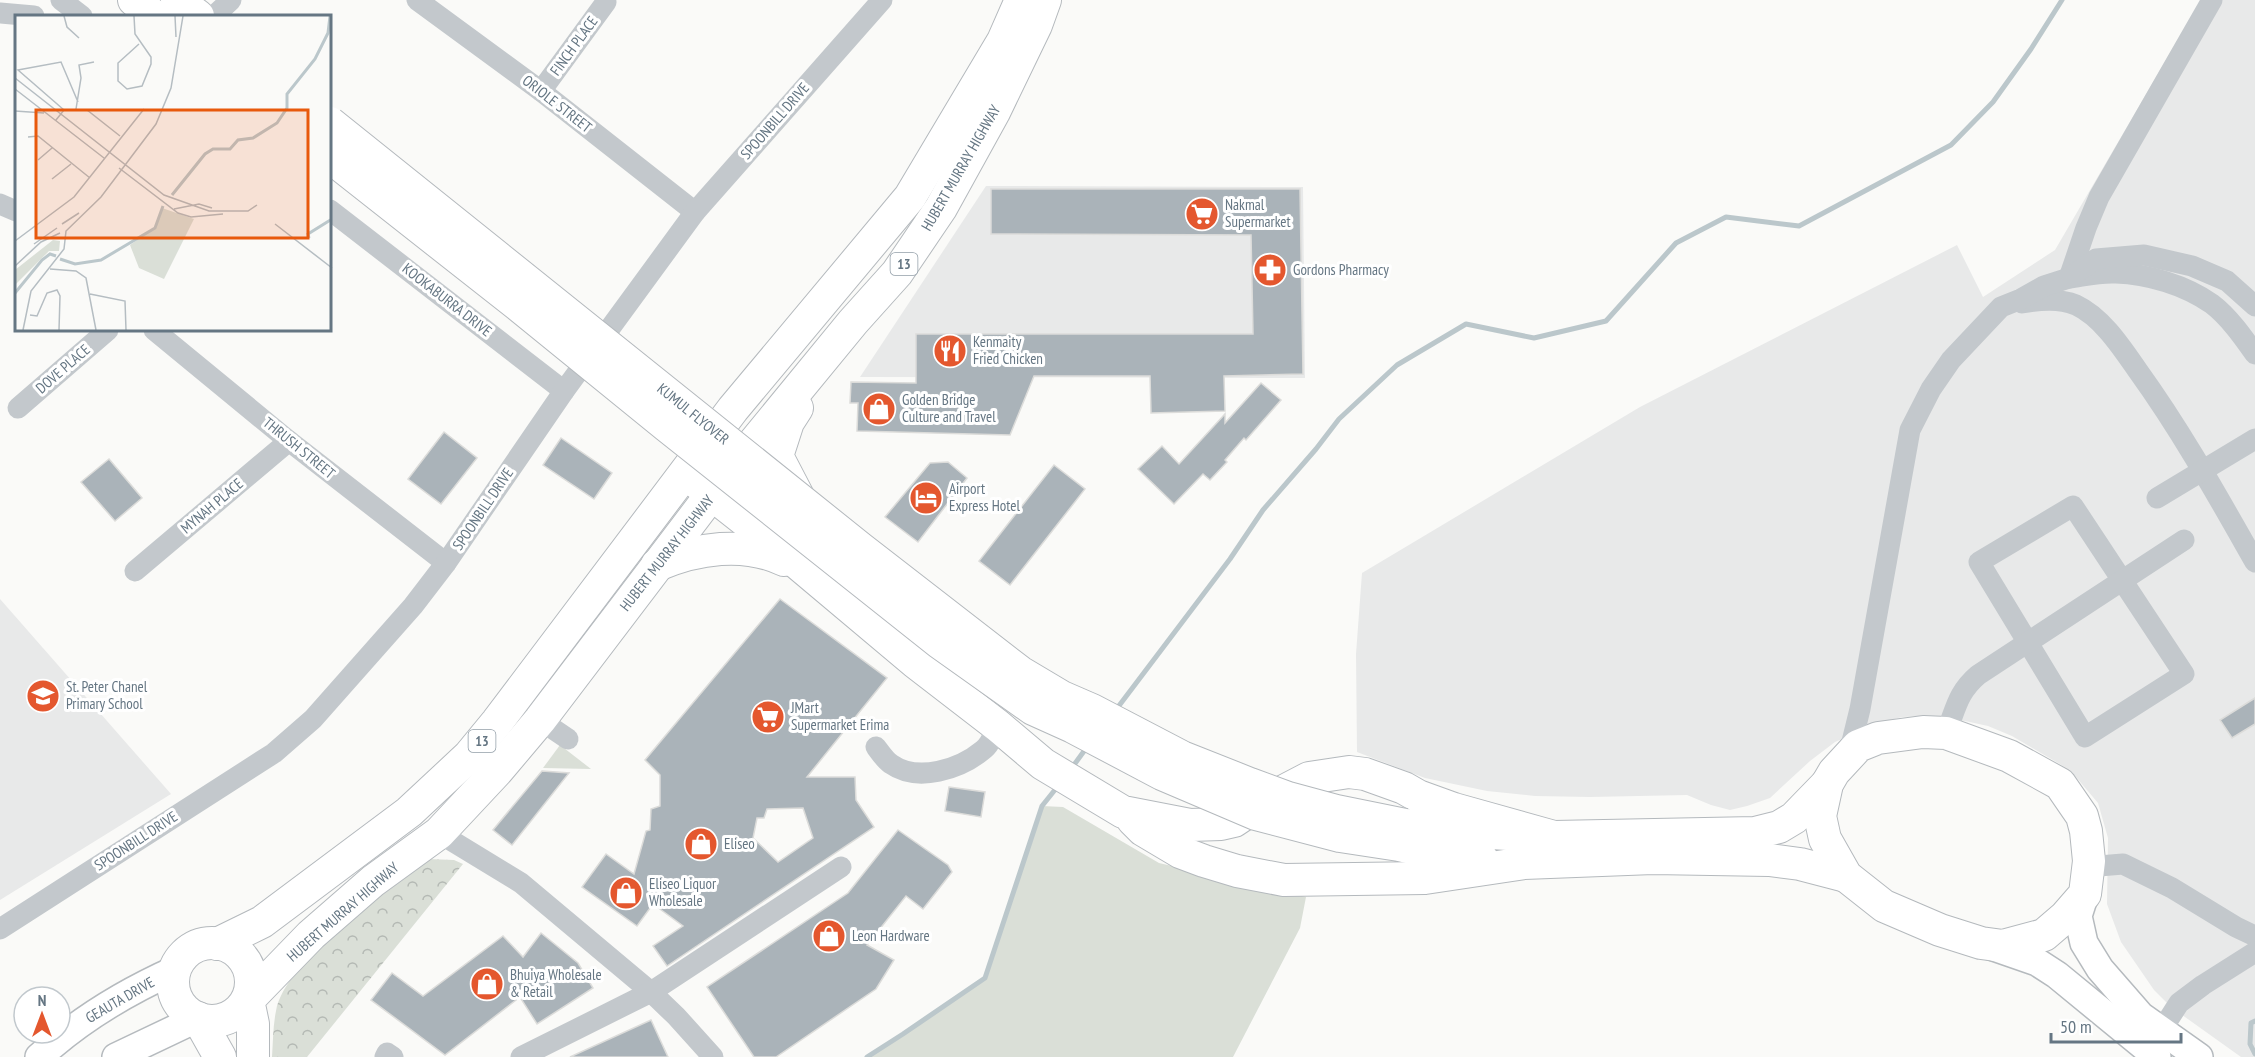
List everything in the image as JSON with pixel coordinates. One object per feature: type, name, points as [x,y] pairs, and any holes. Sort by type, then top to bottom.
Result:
[{"type":"highway","points":[[134,0],[153,15]]},
{"type":"highway","points":[[177,0],[197,15]]},
{"type":"highway","name":"HUBERT MURRAY HIGHWAY","points":[[217,944],[262,922],[400,819],[469,756],[733,409],[910,196],[1003,41],[1021,0]]},
{"type":"highway","name":"HUBERT MURRAY HIGHWAY","points":[[248,1000],[311,935],[374,881],[439,833],[497,771],[540,720],[711,495],[897,273],[941,208],[994,112],[1036,25],[1045,0]]},
{"type":"highway","name":"KUMUL FLYOVER","points":[[332,125],[860,548],[1020,672],[1062,697],[1182,756],[1288,798],[1336,811],[1402,835]]},
{"type":"highway","name":"KUMUL FLYOVER","points":[[332,159],[527,311],[667,426],[940,643],[1033,709],[1073,727],[1162,774],[1256,814],[1340,836],[1402,835]]},
{"type":"highway","points":[[854,322],[788,422],[777,456],[822,538],[998,726]]},
{"type":"highway","points":[[685,474],[814,576],[915,662],[1043,764],[1180,852],[1238,871],[1284,880],[1425,878],[1524,863],[1653,858],[1769,860],[1800,864],[1846,876]]},
{"type":"highway","points":[[657,565],[679,556],[707,550],[745,549],[763,551],[814,576]]},
{"type":"highway","points":[[1402,835],[1429,829],[1554,837],[1755,833],[1779,827],[1794,818],[1827,784],[1834,772],[1858,746],[1878,738],[1923,732],[1946,733],[2009,756],[2060,784],[2082,816],[2086,831],[2089,861],[2085,885],[2065,917],[2044,935],[2003,946],[1981,943],[1940,930],[1884,906],[1846,876],[1825,839],[1820,816],[1827,784]]},
{"type":"highway","points":[[1116,809],[1190,825],[1221,824],[1234,820],[1309,778],[1349,772],[1365,774],[1454,809],[1554,837]]},
{"type":"highway","points":[[1402,835],[1437,854],[1524,863]]},
{"type":"highway","points":[[248,1000],[228,1018],[213,1021],[198,1018],[189,1014],[175,995],[173,983],[175,970],[181,959],[191,950],[203,945],[217,944],[228,947],[238,954],[246,963],[250,974],[248,1000],[253,1024],[253,1057]]},
{"type":"highway","points":[[198,1018],[220,1057]]},
{"type":"main road","points":[[2085,885],[2078,916],[2084,943],[2100,969],[2141,1016],[2199,1057]]},
{"type":"main road","points":[[1981,943],[2044,966],[2157,1057]]},
{"type":"main road","name":"GEAUTA DRIVE","points":[[39,1057],[71,1029],[142,985],[175,970]]},
{"type":"main road","points":[[116,1057],[198,1018]]},
{"type":"street","points":[[61,0],[80,15]]},
{"type":"street","points":[[215,15],[230,0]]},
{"type":"street","name":"ORIOLE STREET","points":[[417,0],[541,91],[695,212]]},
{"type":"street","name":"SPOONBILL DRIVE","points":[[0,929],[274,753],[313,719],[412,606],[446,563],[564,391],[695,212],[882,0]]},
{"type":"street","points":[[2069,278],[2099,196],[2212,0]]},
{"type":"street","name":"FINCH PLACE","points":[[541,91],[606,2]]},
{"type":"street","points":[[0,12],[26,15]]},
{"type":"street","points":[[0,204],[15,211]]},
{"type":"street","name":"KOOKABURRA DRIVE","points":[[332,212],[564,391]]},
{"type":"street","points":[[2069,278],[2096,259],[2144,255],[2192,266],[2227,281],[2255,306]]},
{"type":"street","points":[[1849,754],[1860,709],[1910,430],[1931,389],[1951,360],[2001,307],[2044,286],[2069,278],[2114,273],[2153,277],[2188,291],[2212,305],[2230,322],[2255,354]]},
{"type":"street","points":[[2001,307],[2037,300],[2060,301],[2077,306],[2097,320],[2117,342],[2165,409],[2255,562]]},
{"type":"street","name":"DOVE PLACE","points":[[18,408],[106,332]]},
{"type":"street","name":"THRUSH STREET","points":[[156,332],[289,441],[446,563]]},
{"type":"street","points":[[2157,498],[2255,439]]},
{"type":"street","name":"MYNAH PLACE","points":[[135,571],[289,441]]},
{"type":"street","points":[[2073,506],[2122,580],[2184,674],[2085,737],[1979,562],[2073,506]]},
{"type":"street","points":[[1946,733],[1959,697],[1966,685],[2184,540]]},
{"type":"street","points":[[540,720],[568,739]]},
{"type":"street","points":[[876,747],[890,764],[906,772],[926,773],[953,768],[985,749],[998,726]]},
{"type":"street","points":[[439,833],[521,883],[651,992],[713,1057]]},
{"type":"street","points":[[2085,885],[2099,866],[2122,864],[2172,888],[2255,936]]},
{"type":"street","points":[[521,1057],[651,992],[841,867]]},
{"type":"street","points":[[2161,1031],[2180,1003],[2203,985],[2255,952]]},
{"type":"street","points":[[384,1057],[387,1053],[393,1057]]},
{"type":"shaded area","points":[[2201,0],[2255,0],[2255,1057],[2241,1057],[2171,1007],[2154,990],[2121,942],[2107,904],[2108,838],[2098,803],[2070,770],[2012,736],[1988,726],[1921,716],[1902,717],[1879,723],[1835,742],[1810,761],[1770,798],[1730,810],[1687,795],[1535,796],[1487,791],[1425,778],[1357,752],[1356,654],[1362,573],[1640,407],[1957,245],[1983,297],[2055,250]]},
{"type":"shaded area","points":[[986,186],[1303,187],[1305,378],[860,377]]},
{"type":"shaded area","name":"St. Peter Chanel Primary School","points":[[0,599],[171,794],[0,900]]},
{"type":"green space","points":[[560,745],[591,769],[543,768]]},
{"type":"green space","points":[[1042,806],[1063,807],[1159,863],[1306,897],[1300,928],[1233,1057],[867,1057],[985,978]]},
{"type":"green space","points":[[428,859],[454,860],[463,864],[307,1057],[272,1057],[276,1011],[284,991],[298,970],[317,948],[364,907]]},
{"type":"building","points":[[991,189],[1300,189],[1303,374],[1224,376],[1225,411],[1151,413],[1150,376],[1034,376],[1010,435],[857,431],[858,403],[850,403],[851,382],[916,383],[916,334],[1253,334],[1251,235],[991,234]]},
{"type":"building","points":[[1261,383],[1281,400],[1246,440],[1244,438],[1225,460],[1227,462],[1210,480],[1203,474],[1174,504],[1138,469],[1162,446],[1179,464],[1225,414],[1225,423]]},
{"type":"building","points":[[444,432],[477,458],[441,504],[408,479]]},
{"type":"building","points":[[561,438],[612,473],[594,499],[543,465]]},
{"type":"building","points":[[109,459],[142,498],[115,521],[81,482]]},
{"type":"building","name":"Airport Express Hotel","points":[[948,462],[967,478],[918,542],[885,517],[930,463]]},
{"type":"building","points":[[1054,465],[1085,489],[1010,585],[979,561]]},
{"type":"building","points":[[780,599],[887,678],[807,777],[855,777],[856,800],[874,827],[667,966],[653,946],[683,926],[653,904],[637,926],[582,887],[606,854],[634,874],[646,831],[650,830],[651,809],[660,806],[660,775],[645,760]],"holes":[[[803,808],[813,838],[778,862],[753,838],[757,818],[764,818],[767,809]]]},
{"type":"building","points":[[2255,698],[2255,724],[2232,738],[2220,720]]},
{"type":"building","points":[[542,771],[569,773],[512,845],[493,830]]},
{"type":"building","points":[[949,787],[985,792],[981,817],[945,811]]},
{"type":"building","name":"Leon Hardware","points":[[898,830],[948,865],[952,872],[923,909],[906,896],[867,945],[894,960],[876,989],[776,1057],[754,1057],[707,987],[848,893]]},
{"type":"building","name":"Bhuiya Wholesale & Retail","points":[[541,933],[578,963],[593,988],[537,1024],[520,997],[445,1055],[371,1000],[392,973],[423,996],[503,936],[523,957]]},
{"type":"building","points":[[651,1020],[668,1057],[570,1057]]},
{"type":"waterway","points":[[1115,711],[1230,559],[1263,510],[1339,419],[1397,365],[1466,324],[1534,338],[1606,321],[1676,243],[1726,217],[1799,226],[1951,145],[1993,102],[2062,0]]},
{"type":"waterway","points":[[1071,769],[1087,747]]},
{"type":"waterway","points":[[867,1057],[985,978],[1042,806],[1058,786]]},
{"type":"waterway","points":[[2255,1021],[2251,1023],[2250,1044],[2255,1054]]},
{"type":"place","name":"Nakmal Supermarket","points":[[1202,214]]},
{"type":"place","name":"Gordons Pharmacy","points":[[1270,270]]},
{"type":"place","name":"Kenmaity Fried Chicken","points":[[950,351]]},
{"type":"place","name":"Golden Bridge Culture and Travel","points":[[879,409]]},
{"type":"place","name":"Airport Express Hotel","points":[[926,498]]},
{"type":"place","name":"St. Peter Chanel Primary School","points":[[43,696]]},
{"type":"place","name":"JMart Supermarket Erima","points":[[768,717]]},
{"type":"place","name":"Eliseo","points":[[701,844]]},
{"type":"place","name":"Eliseo Liquor Wholesale","points":[[626,893]]},
{"type":"place","name":"Leon Hardware","points":[[829,936]]},
{"type":"place","name":"Bhuiya Wholesale & Retail","points":[[487,984]]}]
